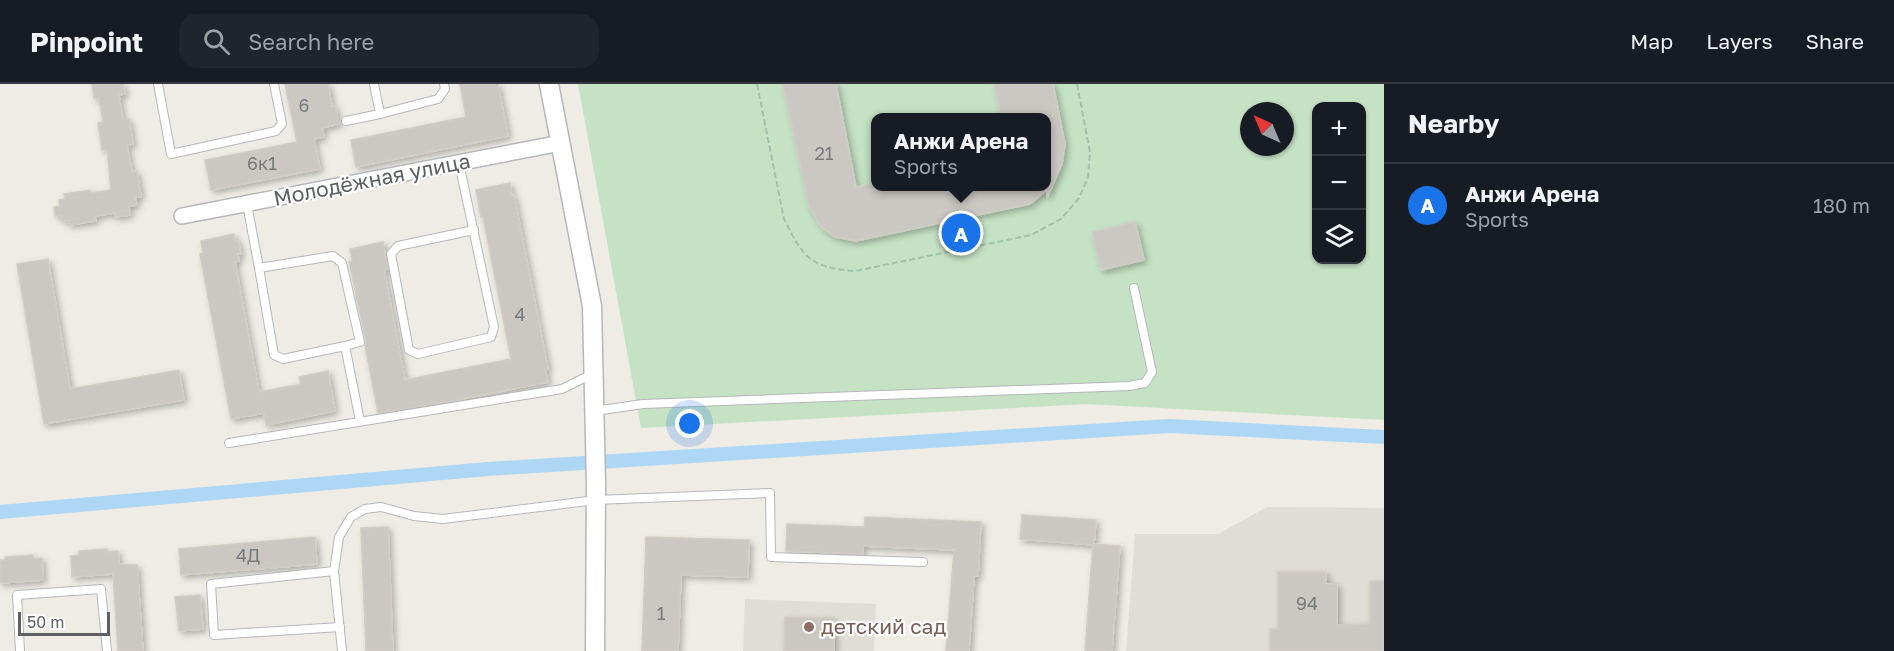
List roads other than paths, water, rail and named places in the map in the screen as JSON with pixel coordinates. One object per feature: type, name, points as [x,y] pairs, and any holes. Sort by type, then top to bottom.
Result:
[{"type":"street","points":[[549,84],[592,306],[596,492],[595,651]]},
{"type":"street","name":"Молодёжная улица","points":[[182,216],[561,143]]},
{"type":"lane","points":[[158,84],[171,154],[276,131],[282,124],[274,84]]},
{"type":"lane","points":[[374,84],[380,114]]},
{"type":"lane","points":[[346,121],[438,99],[445,89],[444,84]]},
{"type":"lane","points":[[459,163],[474,230],[494,327],[491,338],[418,354],[409,350],[391,254],[398,246],[474,230]]},
{"type":"lane","points":[[247,204],[274,355],[283,359],[360,342],[342,262],[333,256],[259,268]]},
{"type":"lane","points":[[595,411],[643,404],[1106,387],[1145,383],[1152,372],[1134,288]]},
{"type":"lane","points":[[345,346],[360,422]]},
{"type":"lane","points":[[228,443],[562,388],[594,374]]},
{"type":"lane","points":[[342,651],[334,571],[339,537],[351,517],[365,509],[381,507],[414,516],[443,519],[596,492],[770,493],[771,557],[923,562]]},
{"type":"lane","points":[[334,571],[211,584],[214,635],[340,627]]},
{"type":"lane","points":[[21,651],[17,595],[101,589],[107,651]]},
{"type":"waterway","points":[[0,512],[488,469],[1169,426],[1384,437]]},
{"type":"place","name":"Анжи Арена","points":[[961,233]]},
{"type":"place","name":"детский сад","points":[[809,627]]}]
